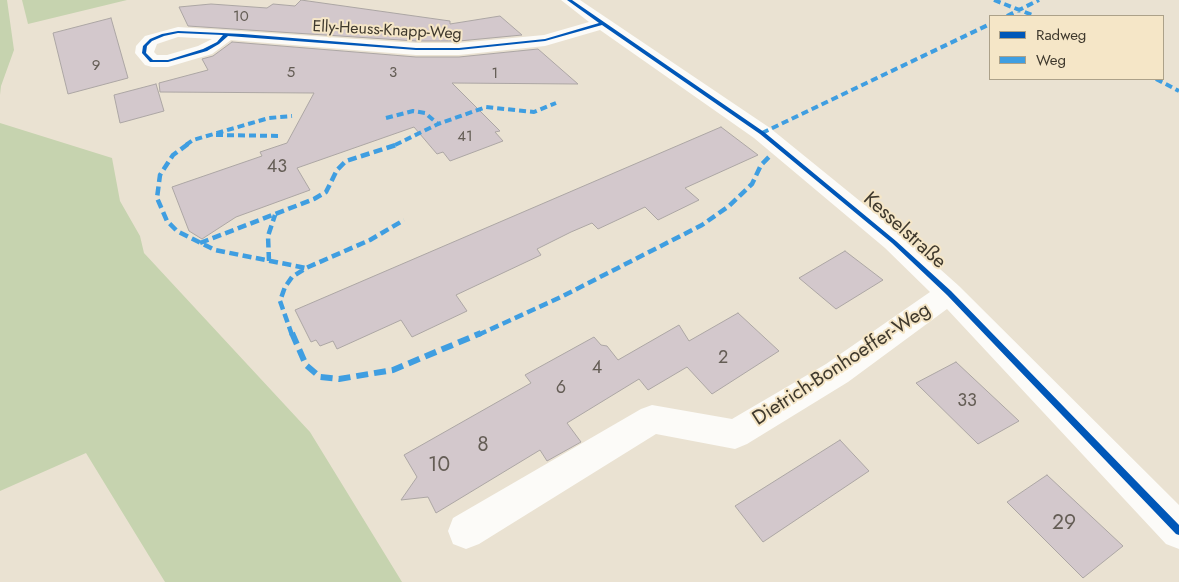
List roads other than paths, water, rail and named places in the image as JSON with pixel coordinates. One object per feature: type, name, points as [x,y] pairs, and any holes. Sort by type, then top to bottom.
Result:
[{"type":"street","name":"Kesselstraße","points":[[570,0],[762,132],[894,242],[949,293],[1179,531]]},
{"type":"street","name":"Elly-Heuss-Knapp-Weg","points":[[227,34],[416,49],[459,49],[545,40],[603,23]]},
{"type":"street","name":"Dietrich-Bonhoeffer-Weg","points":[[466,531],[652,419],[735,434],[837,373],[949,293]]}]
